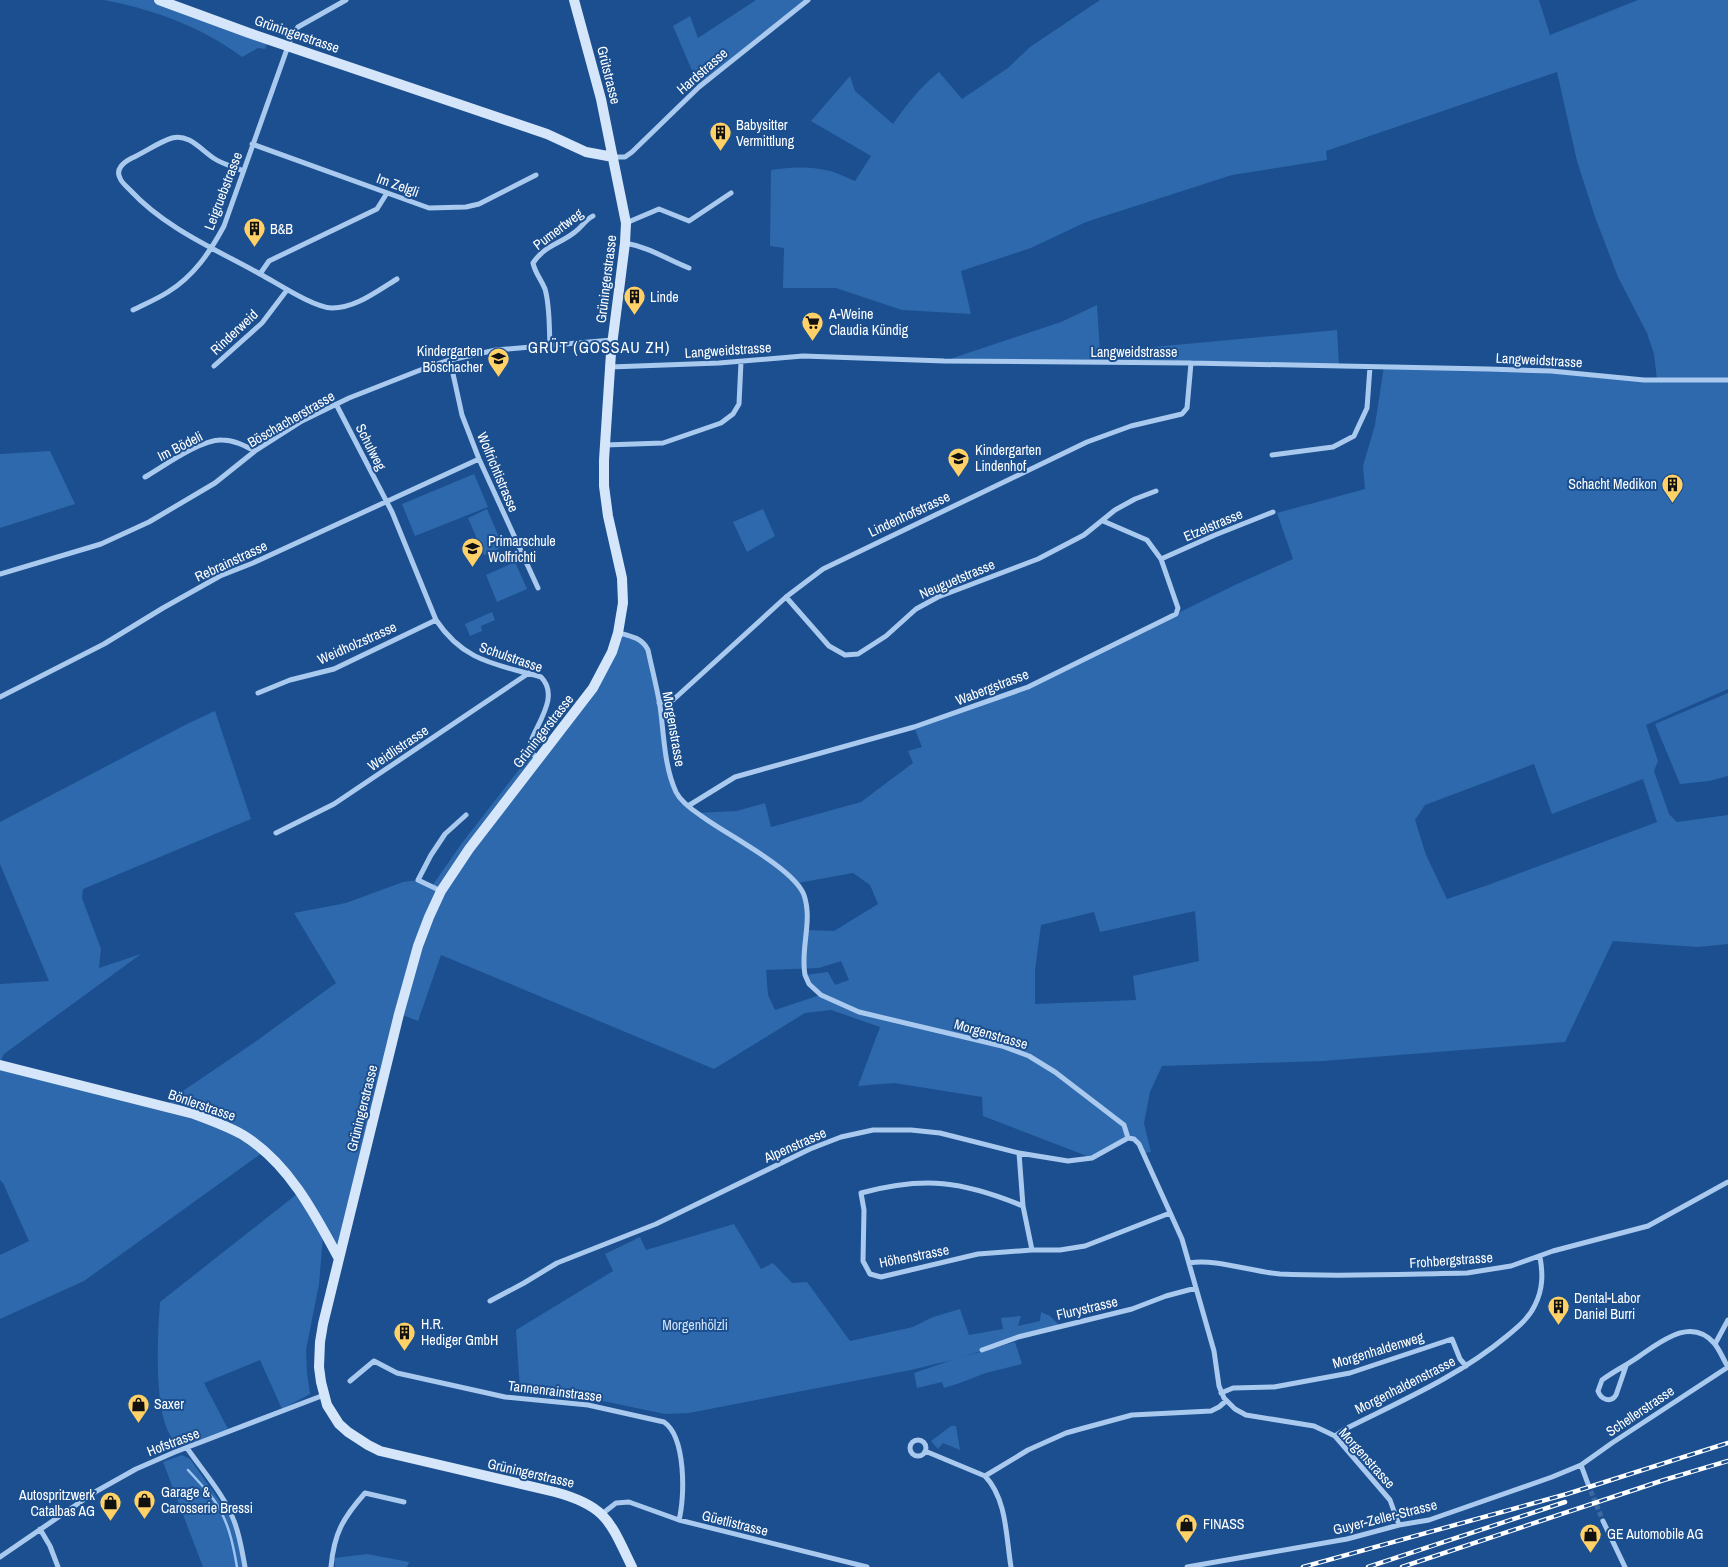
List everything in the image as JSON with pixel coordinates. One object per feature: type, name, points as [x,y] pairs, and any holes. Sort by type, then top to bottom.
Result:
[{"type":"main road","name":"Grüningerstrasse","points":[[159,0],[547,134],[586,152],[613,157],[626,223],[610,367],[604,486],[608,516],[622,578],[622,613],[618,633],[612,652],[593,688],[469,849],[441,891],[429,917],[415,956],[338,1257],[320,1342],[319,1368],[327,1405],[339,1424],[356,1439],[374,1448],[406,1458],[575,1497],[602,1514],[632,1567]]},
{"type":"main road","name":"Grütstrasse","points":[[574,0],[601,99],[613,157]]},
{"type":"main road","name":"Bönlerstrasse","points":[[0,1065],[194,1114],[243,1135],[268,1155],[305,1198],[338,1257]]},
{"type":"street","name":"Leigruebstrasse","points":[[133,310],[168,292],[185,279],[211,248],[224,226],[292,35],[298,27],[346,0]]},
{"type":"street","name":"Hardstrasse","points":[[613,157],[624,156],[632,152],[699,87],[808,0]]},
{"type":"street","points":[[243,171],[216,160],[181,136],[128,160],[121,166],[119,172],[120,179],[142,204],[165,220],[287,290],[330,308],[357,303],[397,279]]},
{"type":"street","name":"Im Zelgli","points":[[252,144],[429,208],[466,207],[479,204],[536,175]]},
{"type":"street","points":[[626,223],[659,209],[689,221],[731,192]]},
{"type":"street","points":[[260,274],[269,261],[377,209],[387,193]]},
{"type":"street","name":"Pumertweg","points":[[550,345],[547,300],[544,287],[534,270],[533,263],[551,245],[575,232],[586,220],[593,216]]},
{"type":"street","points":[[625,243],[650,250],[672,262],[689,268]]},
{"type":"street","name":"Rinderweid","points":[[214,366],[262,323],[287,290]]},
{"type":"street","name":"Böschacherstrasse","points":[[0,574],[101,544],[149,522],[215,483],[255,451],[302,421],[336,404],[419,370],[450,360],[496,350],[613,340]]},
{"type":"street","name":"Langweidstrasse","points":[[610,367],[742,362],[803,356],[944,361],[1370,366],[1552,371],[1657,380],[1728,380]]},
{"type":"street","name":"Wolfrichtistrasse","points":[[450,360],[462,415],[479,459],[538,588]]},
{"type":"street","points":[[605,445],[664,443],[721,423],[732,414],[739,404],[742,362]]},
{"type":"street","name":"Lindenhofstrasse","points":[[660,703],[673,700],[786,597],[823,569],[1087,442],[1132,426],[1182,414],[1187,408],[1191,363]]},
{"type":"street","points":[[1272,455],[1333,447],[1354,436],[1367,408],[1370,366]]},
{"type":"street","name":"Schulweg","points":[[336,404],[386,501]]},
{"type":"street","name":"Im Bödeli","points":[[145,477],[199,445],[222,439],[240,443],[255,451]]},
{"type":"street","name":"Rebrainstrasse","points":[[0,697],[104,644],[220,576],[253,563],[479,459]]},
{"type":"street","name":"Neuguetstrasse","points":[[786,597],[829,646],[845,655],[858,654],[886,636],[916,609],[938,597],[1038,559],[1084,535],[1115,510],[1135,499],[1156,491]]},
{"type":"street","name":"Schulstrasse","points":[[386,501],[436,620],[448,636],[468,653],[484,661],[541,677],[547,684],[549,692],[548,702],[530,744],[530,750],[538,760]]},
{"type":"street","name":"Etzelstrasse","points":[[1161,559],[1214,535],[1273,512]]},
{"type":"street","name":"Wabergstrasse","points":[[688,806],[736,777],[914,727],[1028,686],[1176,614],[1178,608],[1161,559],[1147,540],[1103,521]]},
{"type":"street","name":"Weidholzstrasse","points":[[258,693],[290,680],[334,669],[436,620]]},
{"type":"street","name":"Morgenstrasse","points":[[618,633],[644,643],[648,650],[660,703],[667,762],[676,792],[688,806],[713,825],[784,870],[798,883],[804,895],[807,910],[804,969],[809,984],[821,995],[859,1012],[1002,1046],[1029,1056],[1055,1072],[1124,1125],[1128,1138],[1134,1139],[1139,1144],[1182,1239],[1214,1351],[1221,1393],[1226,1401],[1246,1415],[1314,1426],[1335,1436],[1390,1500],[1399,1525]]},
{"type":"street","name":"Weidlistrasse","points":[[276,833],[334,804],[529,674]]},
{"type":"street","points":[[441,891],[418,880],[445,834],[466,815]]},
{"type":"street","name":"Alpenstrasse","points":[[490,1301],[557,1263],[656,1224],[810,1149],[841,1137],[873,1130],[911,1130],[940,1133],[1020,1153],[1068,1161],[1081,1161],[1092,1158],[1128,1138]]},
{"type":"street","points":[[1020,1153],[1023,1206],[1032,1250]]},
{"type":"street","name":"Frohbergstrasse","points":[[1189,1264],[1206,1262],[1268,1273],[1335,1276],[1467,1273],[1511,1266],[1553,1252],[1648,1226],[1728,1182]]},
{"type":"street","name":"Höhenstrasse","points":[[1023,1206],[969,1187],[944,1183],[887,1186],[861,1193],[864,1210],[864,1261],[870,1274],[881,1277],[978,1254],[1060,1250],[1085,1246],[1170,1213]]},
{"type":"street","name":"Morgenhaldenstrasse","points":[[1335,1436],[1345,1429],[1436,1384],[1466,1366],[1499,1343],[1525,1321],[1535,1306],[1542,1282],[1540,1257]]},
{"type":"street","name":"Flurystrasse","points":[[982,1350],[1018,1337],[1132,1309],[1166,1296],[1196,1288]]},
{"type":"street","points":[[1714,1344],[1728,1320]]},
{"type":"street","points":[[1626,1366],[1614,1398],[1608,1400],[1602,1398],[1599,1395],[1598,1388],[1602,1380],[1626,1366],[1664,1339],[1682,1332],[1703,1335],[1714,1344],[1728,1367]]},
{"type":"street","name":"Morgenhaldenweg","points":[[1221,1393],[1233,1388],[1274,1387],[1350,1372],[1452,1339],[1460,1359],[1466,1366]]},
{"type":"street","name":"Tannenrainstrasse","points":[[350,1381],[374,1360],[397,1373],[505,1397],[588,1405],[664,1422],[669,1425],[675,1436],[681,1462],[683,1505],[679,1520]]},
{"type":"street","name":"Schellerstrasse","points":[[1581,1465],[1728,1367]]},
{"type":"street","name":"Hofstrasse","points":[[0,1557],[95,1492],[136,1469],[161,1457],[324,1395]]},
{"type":"street","points":[[986,1476],[1028,1450],[1066,1433],[1132,1415],[1211,1411],[1226,1401]]},
{"type":"street","points":[[187,1448],[226,1505],[233,1519],[239,1535],[245,1567]]},
{"type":"street","points":[[925,1451],[986,1476],[996,1489],[1011,1567]]},
{"type":"street","points":[[1581,1465],[1588,1484]]},
{"type":"street","name":"Guyer-Zeller-Strasse","points":[[1187,1567],[1347,1539],[1399,1525],[1429,1520],[1581,1465]]},
{"type":"street","points":[[331,1567],[332,1549],[339,1530],[349,1511],[366,1493],[404,1502]]},
{"type":"street","name":"Güetlistrasse","points":[[602,1514],[616,1503],[625,1501],[679,1520],[867,1567]]},
{"type":"street","points":[[1603,1521],[1625,1567]]},
{"type":"street","points":[[40,1529],[50,1546],[58,1567]]},
{"type":"green space","points":[[104,0],[158,0],[269,39],[265,49],[258,48],[242,57],[210,36],[193,28],[159,14]]},
{"type":"green space","points":[[756,0],[808,0],[699,87],[673,26],[690,16],[698,38]]},
{"type":"green space","points":[[1100,0],[1539,0],[1550,35],[1638,0],[1728,0],[1728,689],[1646,725],[1658,761],[1654,771],[1669,814],[1677,822],[1728,815],[1728,944],[1698,947],[1613,941],[1565,1042],[1323,1061],[1162,1066],[1150,1092],[1144,1123],[1151,1152],[1143,1153],[1139,1144],[1128,1138],[1092,1158],[983,1116],[982,1097],[894,1083],[858,1086],[880,1027],[831,1010],[805,1013],[714,1069],[441,955],[418,1021],[400,1014],[338,1257],[305,1198],[262,1153],[84,1281],[0,1319],[0,1255],[29,1241],[0,1180],[0,1065],[167,1106],[174,1097],[255,1042],[336,983],[294,913],[346,903],[403,882],[418,880],[432,886],[462,843],[532,753],[538,760],[593,688],[618,633],[644,643],[656,689],[667,762],[676,792],[696,813],[737,811],[765,803],[771,827],[861,802],[913,763],[908,751],[922,747],[914,727],[1028,687],[1237,584],[1293,559],[1277,513],[1365,489],[1363,466],[1375,425],[1384,366],[1488,369],[1657,380],[1654,354],[1647,333],[1618,277],[1595,217],[1577,161],[1557,72],[1326,151],[1327,160],[1232,175],[1086,222],[1031,248],[961,271],[971,314],[902,310],[836,288],[783,288],[784,248],[770,246],[771,170],[793,168],[823,169],[855,181],[871,156],[811,121],[850,76],[855,91],[893,124],[914,96],[939,72],[962,99],[1008,68],[1030,47]],"holes":[[[1534,764],[1552,814],[1643,779],[1657,822],[1447,899],[1426,855],[1415,820],[1425,805]],[[853,873],[870,885],[878,904],[834,931],[807,930],[807,910],[798,883]],[[1195,911],[1199,961],[1133,976],[1136,1000],[1035,1004],[1035,970],[1041,925],[1094,912],[1100,932]],[[841,961],[849,980],[835,985],[828,972],[805,975],[809,984],[820,995],[775,1010],[768,995],[766,970],[819,968]]]},
{"type":"green space","points":[[1097,305],[1100,352],[1337,330],[1339,365],[944,361],[1061,322]]},
{"type":"green space","points":[[50,451],[75,504],[0,528],[0,454]]},
{"type":"green space","points":[[474,474],[488,507],[415,536],[402,504]]},
{"type":"green space","points":[[487,509],[503,547],[484,555],[468,518]]},
{"type":"green space","points":[[763,509],[775,536],[747,552],[733,522]]},
{"type":"green space","points":[[515,562],[527,589],[497,602],[486,575]]},
{"type":"green space","points":[[492,612],[495,620],[481,626],[482,631],[470,636],[465,624]]},
{"type":"green space","points":[[1728,693],[1728,776],[1709,781],[1680,784],[1655,724]]},
{"type":"green space","points":[[215,711],[251,819],[83,889],[82,898],[101,949],[99,968],[141,954],[4,1054],[0,1062],[0,984],[49,981],[0,864],[0,822]]},
{"type":"green space","points":[[297,1194],[323,1237],[319,1284],[306,1350],[310,1394],[282,1409],[260,1360],[204,1383],[228,1429],[186,1445],[179,1445],[170,1435],[164,1420],[160,1400],[158,1335],[160,1302]]},
{"type":"green space","name":"Morgenhölzli","points":[[734,1224],[761,1269],[773,1263],[792,1283],[807,1282],[850,1341],[913,1327],[933,1317],[960,1309],[969,1335],[1003,1329],[1001,1318],[1021,1316],[1018,1326],[1040,1321],[1041,1312],[1050,1316],[1060,1326],[962,1357],[1015,1342],[1022,1364],[986,1373],[944,1388],[942,1382],[917,1388],[914,1373],[952,1360],[911,1370],[689,1413],[665,1414],[574,1395],[520,1390],[516,1330],[613,1271],[605,1254],[640,1237],[646,1250]]},
{"type":"green space","points":[[951,1426],[956,1426],[960,1450],[943,1443],[938,1449],[931,1441]]},
{"type":"green space","points":[[182,1455],[190,1459],[228,1513],[238,1539],[243,1567],[203,1567],[163,1462]]},
{"type":"green space","points":[[367,1554],[409,1562],[407,1567],[335,1567],[334,1558]]},
{"type":"waterway","points":[[188,1470],[219,1508],[232,1541],[237,1567]]},
{"type":"tunnel","points":[[1588,1484],[1603,1521]]},
{"type":"railway","points":[[1303,1567],[1567,1494],[1728,1443]]},
{"type":"railway","points":[[1402,1567],[1664,1480],[1728,1461]]},
{"type":"railway","points":[[1368,1567],[1565,1502]]},
{"type":"place","name":"Babysitter Vermittlung","points":[[720,152]]},
{"type":"place","name":"B&B","points":[[254,248]]},
{"type":"place","name":"Linde","points":[[634,316]]},
{"type":"place","name":"A-Weine Claudia Kündig","points":[[813,341]]},
{"type":"place","name":"Kindergarten Böschacher","points":[[499,378]]},
{"type":"place","name":"Kindergarten Lindenhof","points":[[959,477]]},
{"type":"place","name":"Schacht Medikon","points":[[1673,503]]},
{"type":"place","name":"Primarschule Wolfrichti","points":[[472,568]]},
{"type":"place","name":"Dental-Labor Daniel Burri","points":[[1558,1325]]},
{"type":"place","name":"H.R. Hediger GmbH","points":[[405,1351]]},
{"type":"place","name":"Saxer","points":[[138,1423]]},
{"type":"place","name":"Garage & Carosserie Bressi","points":[[145,1519]]},
{"type":"place","name":"Autospritzwerk Catalbas AG","points":[[111,1522]]},
{"type":"place","name":"FINASS","points":[[1187,1543]]},
{"type":"place","name":"GE Automobile AG","points":[[1591,1553]]},
{"type":"district","name":"GRÜT (GOSSAU ZH)","points":[[599,347]]}]
